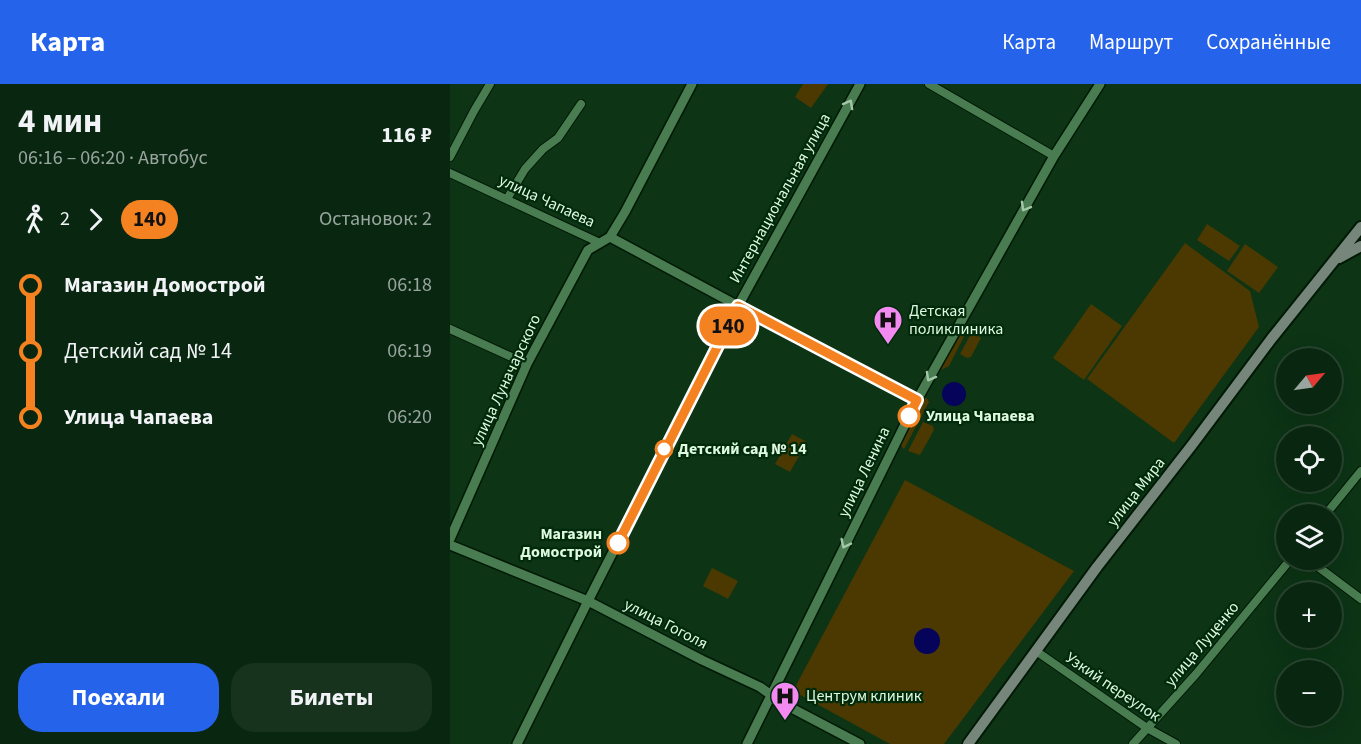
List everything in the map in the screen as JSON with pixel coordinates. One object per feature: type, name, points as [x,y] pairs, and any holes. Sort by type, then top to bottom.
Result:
[{"type":"main road","points":[[1361,228],[1361,237]]},
{"type":"main road","name":"улица Мира","points":[[968,744],[1097,567],[1272,338],[1361,228]]},
{"type":"main road","name":"улица Мира","points":[[1332,263],[1361,246]]},
{"type":"street","points":[[450,157],[490,84]]},
{"type":"street","points":[[610,237],[692,84]]},
{"type":"street","name":"Интернациональная улица","points":[[517,744],[738,306],[860,84]]},
{"type":"street","points":[[930,84],[1054,156]]},
{"type":"street","name":"улица Ленина","points":[[747,744],[917,400],[1054,156],[1100,84]]},
{"type":"street","name":"улица Ленина","points":[[1054,156],[1063,152],[1106,84]]},
{"type":"street","points":[[507,199],[525,169],[543,149],[558,138],[581,105]]},
{"type":"street","name":"улица Чапаева","points":[[450,173],[600,243],[610,237],[917,400]]},
{"type":"street","name":"улица Луначарского","points":[[450,538],[527,364],[588,250],[600,243]]},
{"type":"street","points":[[450,329],[527,364]]},
{"type":"street","points":[[1334,504],[1361,471]]},
{"type":"street","name":"улица Гоголя","points":[[450,545],[588,601],[760,687],[782,703],[860,744]]},
{"type":"street","name":"улица Луценко","points":[[1133,744],[1196,674],[1282,570]]},
{"type":"street","points":[[1322,570],[1361,599]]},
{"type":"street","name":"Узкий переулок","points":[[1036,651],[1147,728],[1176,744]]},
{"type":"shaded area","points":[[803,84],[828,84],[811,108],[795,97]]},
{"type":"shaded area","points":[[1207,224],[1240,246],[1229,261],[1197,240]]},
{"type":"shaded area","points":[[1185,243],[1250,291],[1259,327],[1174,443],[1087,379]]},
{"type":"shaded area","points":[[1245,244],[1278,267],[1259,293],[1227,271]]},
{"type":"shaded area","points":[[1091,304],[1122,326],[1084,380],[1053,358]]},
{"type":"shaded area","points":[[970,325],[949,366],[941,370],[944,357],[962,326]]},
{"type":"shaded area","points":[[973,330],[981,338],[971,357],[967,358],[960,354]]},
{"type":"shaded area","points":[[954,382],[963,385],[966,394],[963,403],[954,406],[945,403],[942,394],[945,385]]},
{"type":"shaded area","points":[[926,397],[929,402],[904,449],[900,443],[915,411]]},
{"type":"shaded area","points":[[923,422],[933,426],[934,430],[920,455],[908,451]]},
{"type":"shaded area","points":[[792,434],[807,442],[790,472],[775,464]]},
{"type":"shaded area","points":[[905,480],[1074,571],[944,744],[890,744],[793,691]]},
{"type":"shaded area","points":[[712,568],[738,581],[728,599],[703,586]]},
{"type":"shaded area","points":[[927,628],[936,632],[940,641],[936,650],[927,654],[918,650],[914,641],[918,632]]},
{"type":"bus line","name":"140","points":[[618,543],[738,306],[917,400],[909,416]]},
{"type":"place","name":"Детская поликлиника","points":[[888,346]]},
{"type":"place","name":"Улица Чапаева","points":[[909,416]]},
{"type":"place","name":"Детский сад № 14","points":[[664,449]]},
{"type":"place","name":"Магазин Домострой","points":[[618,543]]},
{"type":"place","name":"Центрум клиник","points":[[785,722]]}]
